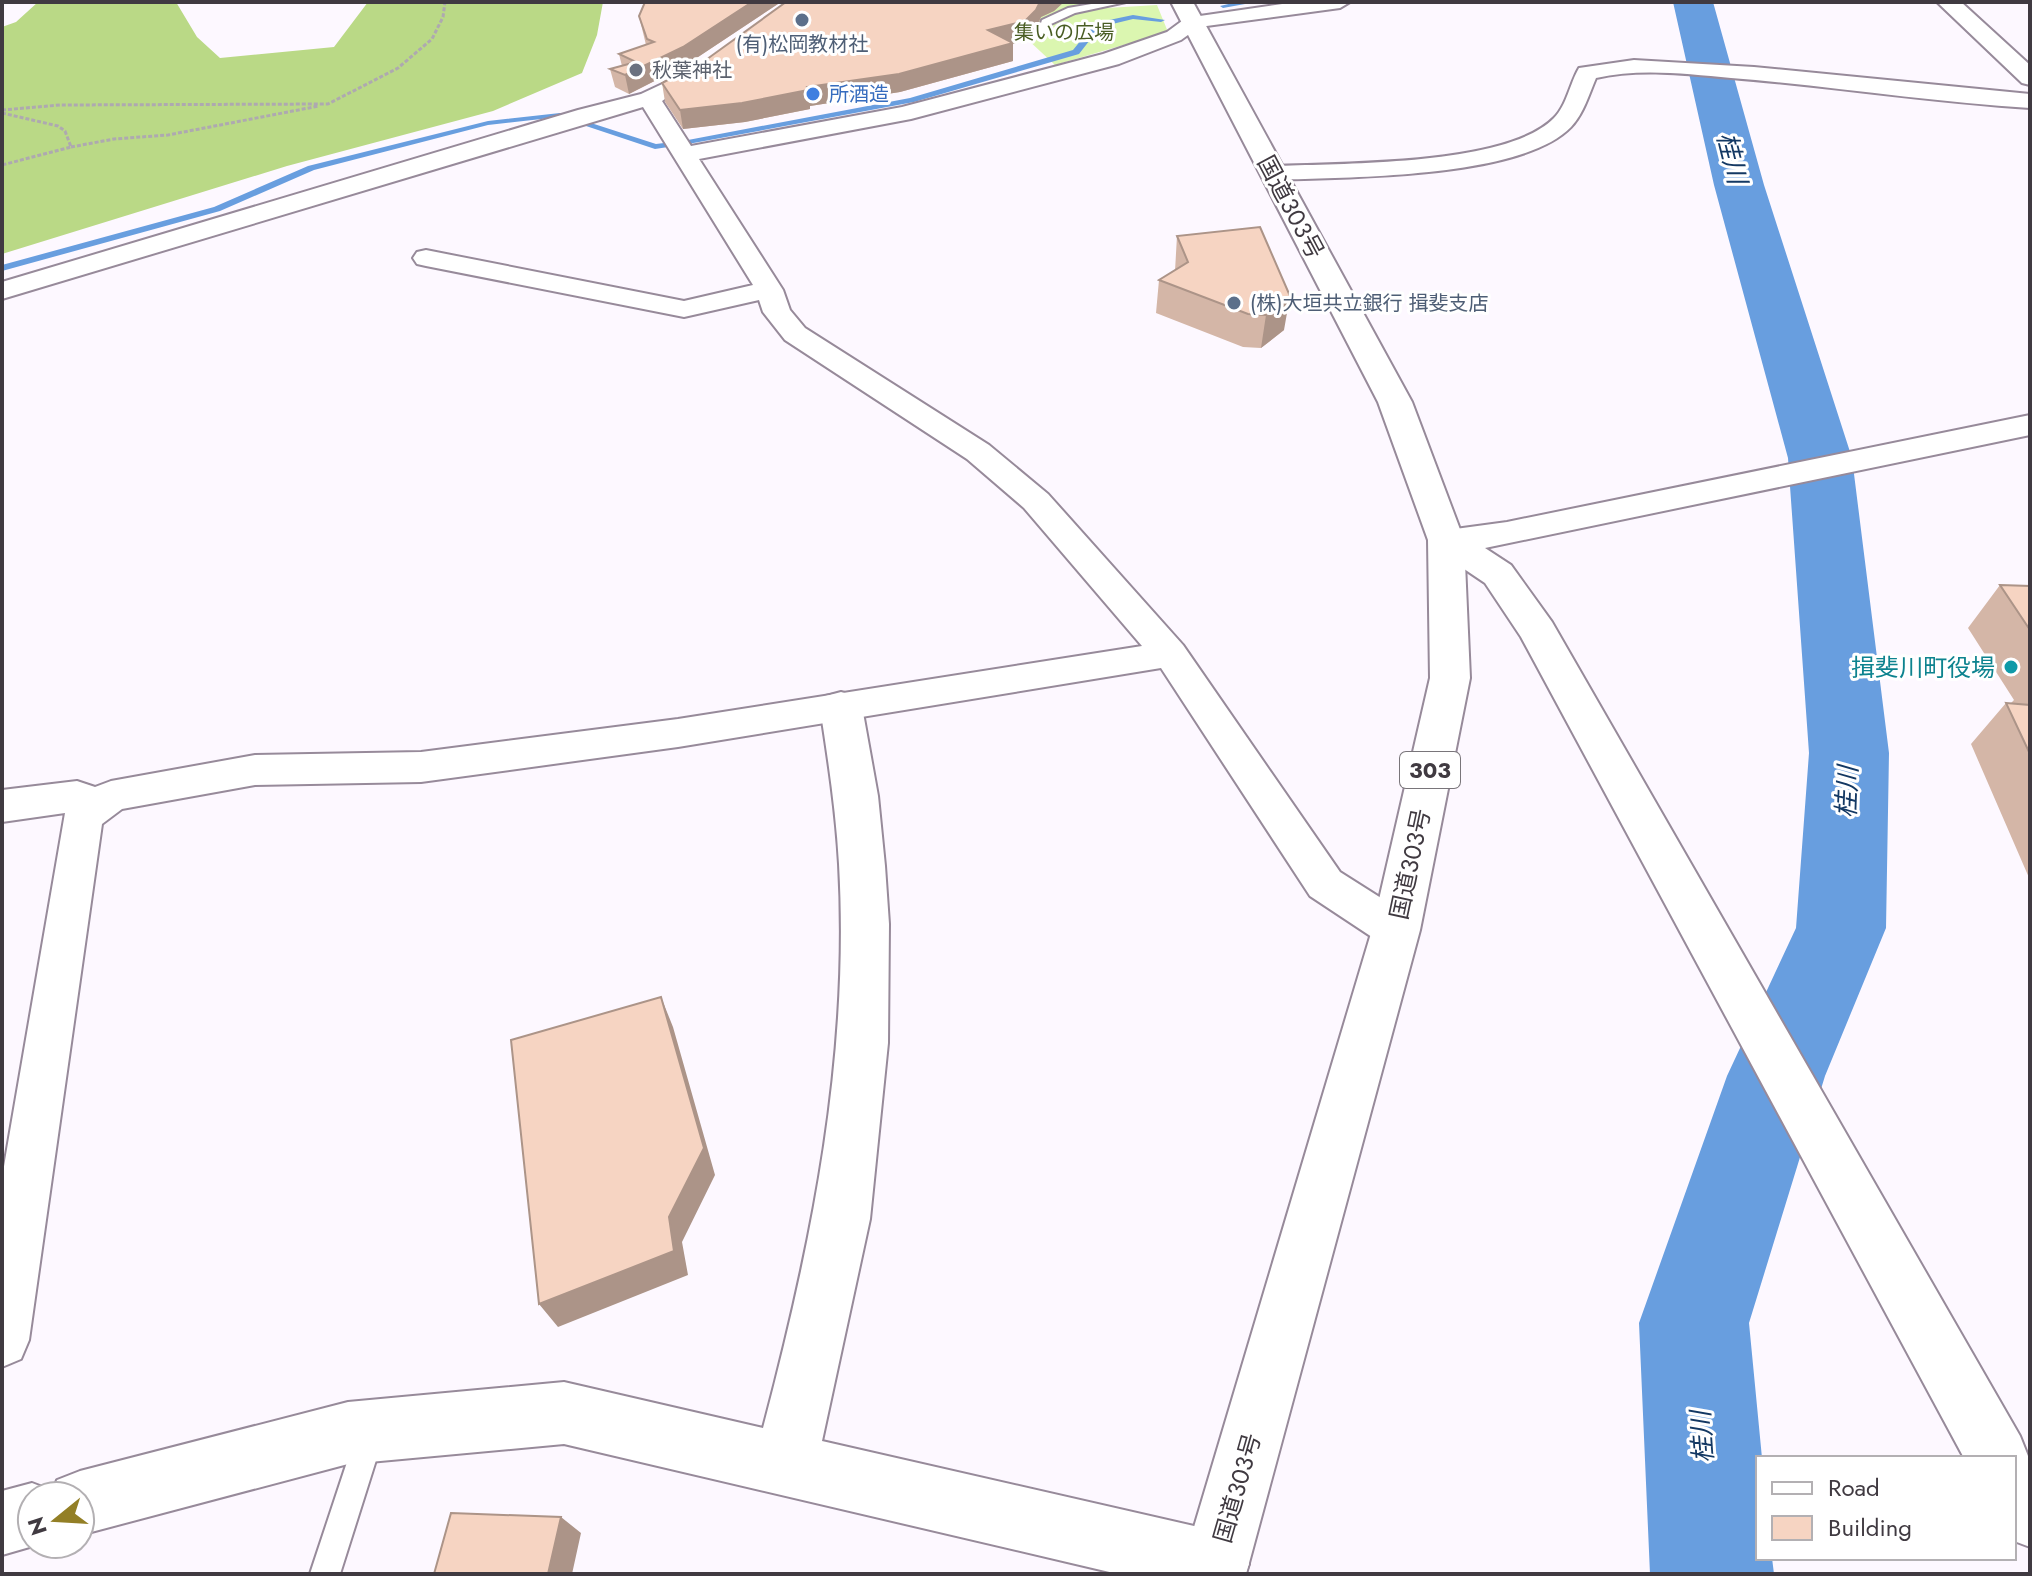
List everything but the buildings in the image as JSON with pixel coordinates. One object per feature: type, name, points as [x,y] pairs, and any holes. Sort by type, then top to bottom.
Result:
[{"type":"main road","points":[[1948,2],[2030,78]]},
{"type":"main road","name":"国道303号","points":[[1187,12],[1395,402],[1446,540],[1450,678],[1396,930],[1215,1569]]},
{"type":"main road","points":[[1446,540],[1507,534],[2030,425]]},
{"type":"main road","points":[[1446,540],[1498,574],[1538,632],[1997,1456]]},
{"type":"main road","points":[[785,1464],[832,1274],[849,1172],[860,1056],[864,958],[862,885],[857,809],[841,707]]},
{"type":"main road","points":[[96,1499],[348,1433],[564,1413],[1215,1569]]},
{"type":"main road","points":[[2016,1490],[2030,1515]]},
{"type":"street","points":[[679,148],[903,114],[1111,59],[1174,36],[1187,12],[1340,2]]},
{"type":"street","points":[[1274,173],[1449,161],[1513,150],[1531,144],[1562,123],[1587,73],[1612,66],[1748,72],[1965,98],[2030,101]]},
{"type":"street","points":[[2,291],[586,115],[649,99],[696,73]]},
{"type":"street","points":[[649,99],[769,290],[777,312],[795,334],[978,452],[1036,501],[1170,654],[1325,884],[1396,930]]},
{"type":"street","points":[[426,258],[684,309],[769,290]]},
{"type":"street","points":[[2,1340],[83,817],[111,796],[255,770],[421,767],[678,733],[1170,654]]},
{"type":"street","points":[[2,806],[77,796],[96,805]]},
{"type":"lane","points":[[1087,2],[1103,4]]},
{"type":"lane","points":[[1043,32],[1046,22],[1072,10],[1121,2]]},
{"type":"lane","points":[[325,1574],[372,1431]]},
{"type":"path","points":[[2,165],[71,147],[114,139],[168,135],[328,104],[398,68],[432,39],[443,17],[445,2]]},
{"type":"path","points":[[2,112],[60,105],[328,104]]},
{"type":"path","points":[[2,112],[58,126],[65,131],[71,147]]},
{"type":"green space","points":[[38,2],[176,2],[197,37],[220,58],[334,47],[368,2],[603,2],[597,35],[582,73],[493,111],[287,166],[2,254],[2,27],[16,22]]},
{"type":"green space","name":"集いの広場","points":[[1016,2],[1072,2],[1107,8],[1157,5],[1168,32],[1055,65],[1000,14]]},
{"type":"waterway","points":[[1223,6],[1253,2]]},
{"type":"waterway","name":"桂川","points":[[1693,2],[1739,185],[1820,458],[1849,753],[1841,928],[1776,1076],[1694,1323],[1712,1574]]},
{"type":"waterway","points":[[2,268],[217,209],[311,168],[488,123],[560,115],[655,147],[688,142],[911,100],[1076,52],[1098,25],[1133,17],[1161,20]]},
{"type":"place","name":"(有)松岡教材社","points":[[802,20]]},
{"type":"place","name":"秋葉神社","points":[[636,70]]},
{"type":"place","name":"所酒造","points":[[813,94]]},
{"type":"place","name":"(株)大垣共立銀行 揖斐支店","points":[[1234,303]]},
{"type":"place","name":"揖斐川町役場","points":[[2011,667]]}]
